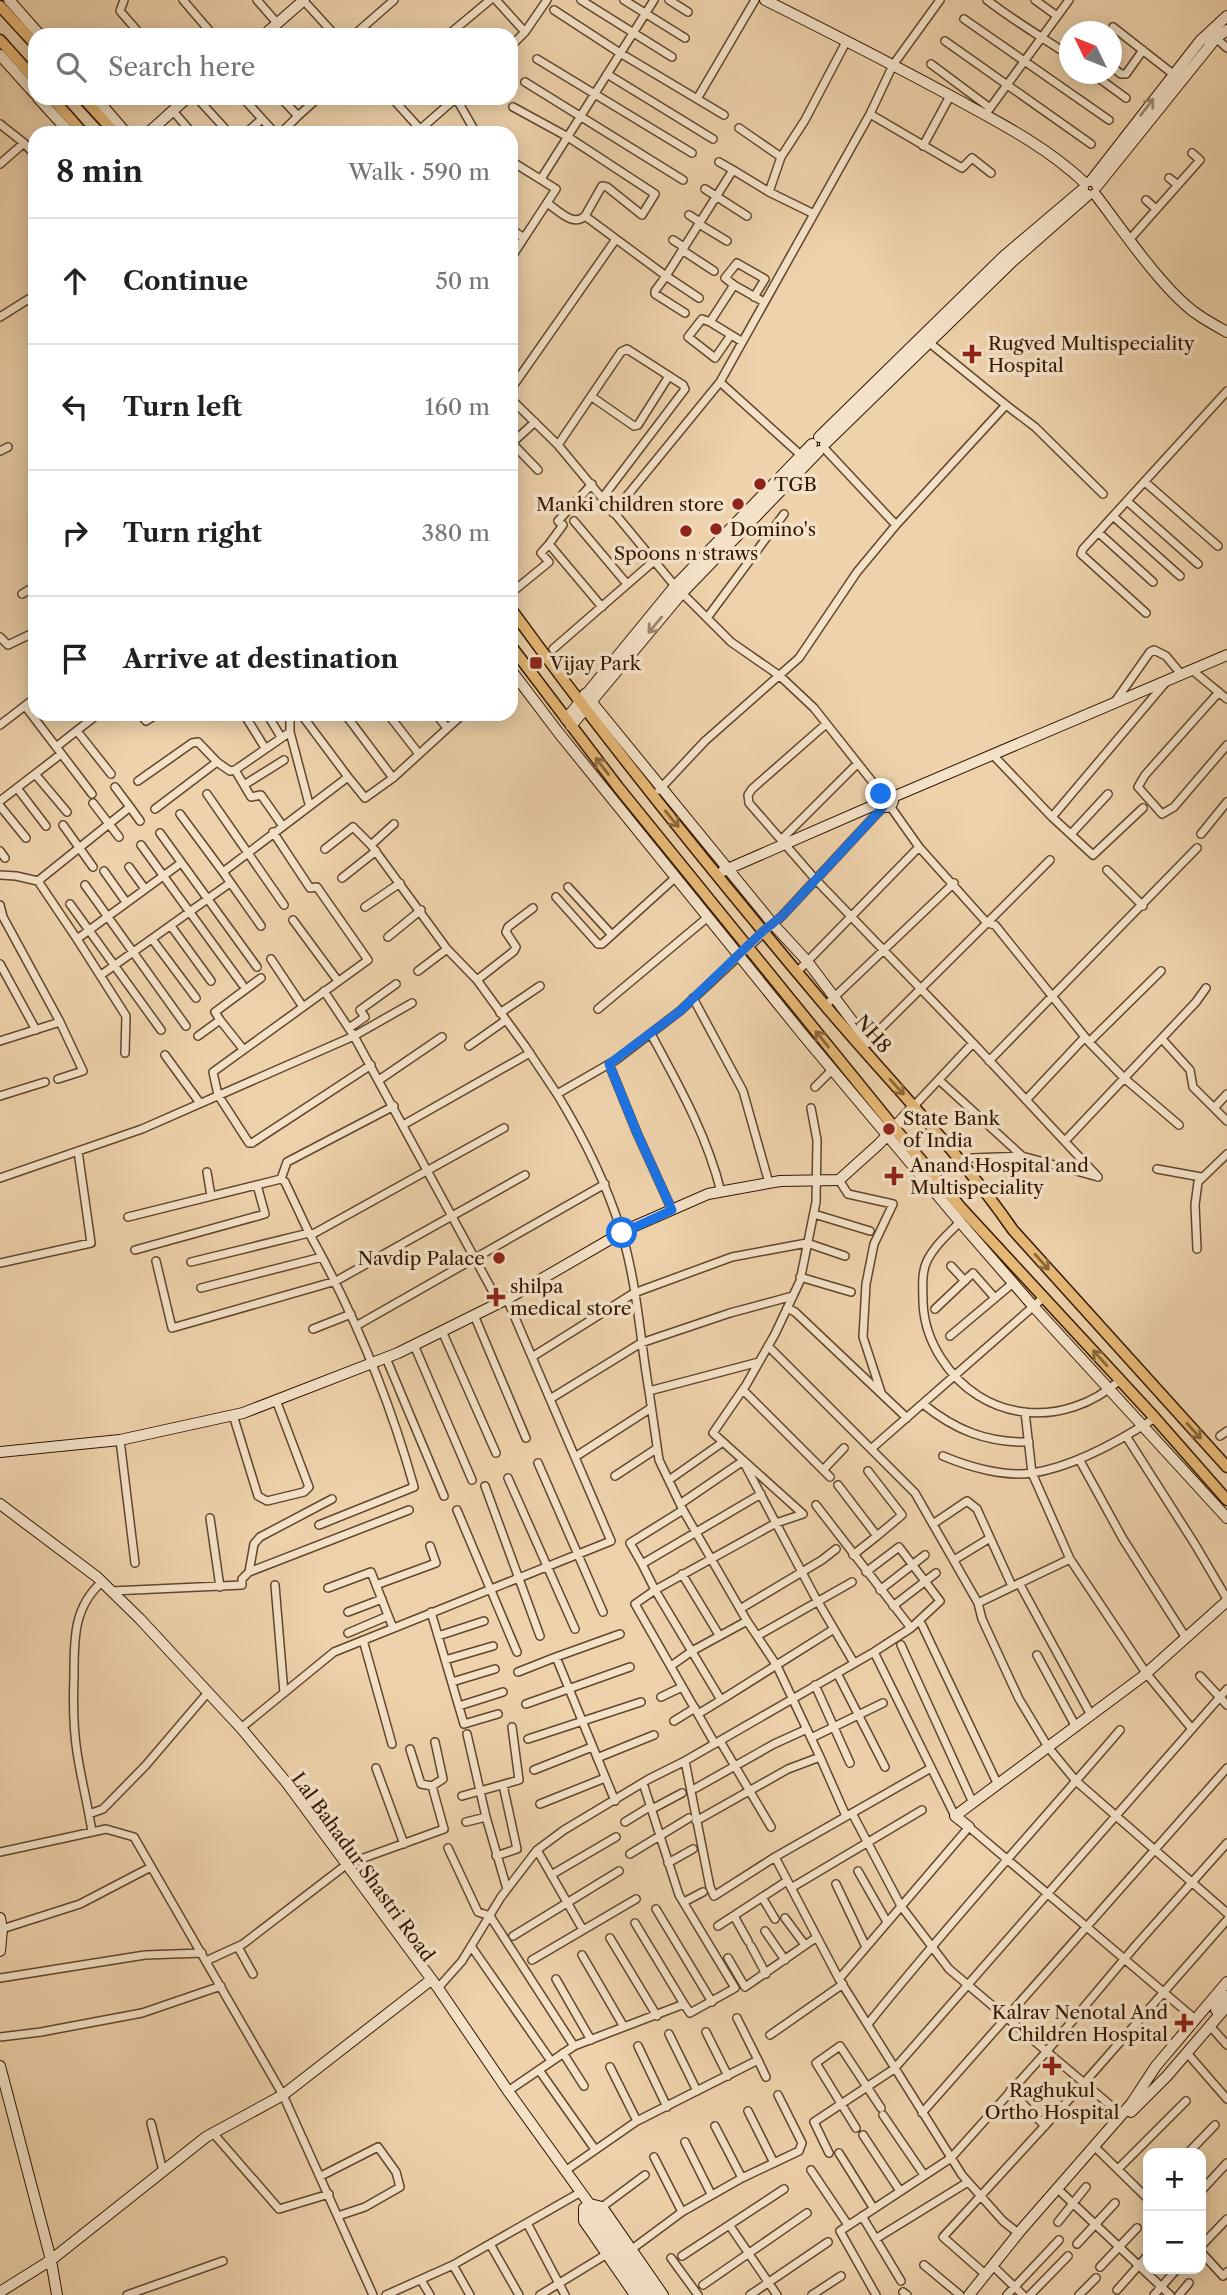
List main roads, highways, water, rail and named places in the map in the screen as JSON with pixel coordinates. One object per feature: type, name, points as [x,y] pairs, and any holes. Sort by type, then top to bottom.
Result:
[{"type":"main road","points":[[7,2],[28,34]]},
{"type":"main road","points":[[0,40],[28,71]]},
{"type":"main road","points":[[58,105],[77,126]]},
{"type":"main road","points":[[89,105],[109,126]]},
{"type":"main road","name":"NH8","points":[[518,618],[722,872],[763,931],[825,1006],[865,1045],[986,1190],[1013,1230],[1227,1467]]},
{"type":"main road","points":[[518,655],[743,951],[891,1131],[964,1218],[1044,1297],[1227,1500]]},
{"type":"place","name":"Rugved Multispeciality Hospital","points":[[972,354]]},
{"type":"place","name":"TGB","points":[[760,484]]},
{"type":"place","name":"Manki children store","points":[[738,504]]},
{"type":"place","name":"Domino's","points":[[716,529]]},
{"type":"place","name":"Spoons n straws","points":[[686,531]]},
{"type":"place","name":"Vijay Park","points":[[536,663]]},
{"type":"place","name":"State Bank of India","points":[[889,1129]]},
{"type":"place","name":"Anand Hospital and Multispeciality","points":[[894,1176]]},
{"type":"place","name":"Navdip Palace","points":[[499,1258]]},
{"type":"place","name":"shilpa medical store","points":[[496,1297]]},
{"type":"place","name":"Kalrav Nenotal And Children Hospital","points":[[1184,2023]]},
{"type":"place","name":"Raghukul Ortho Hospital","points":[[1052,2066]]}]
